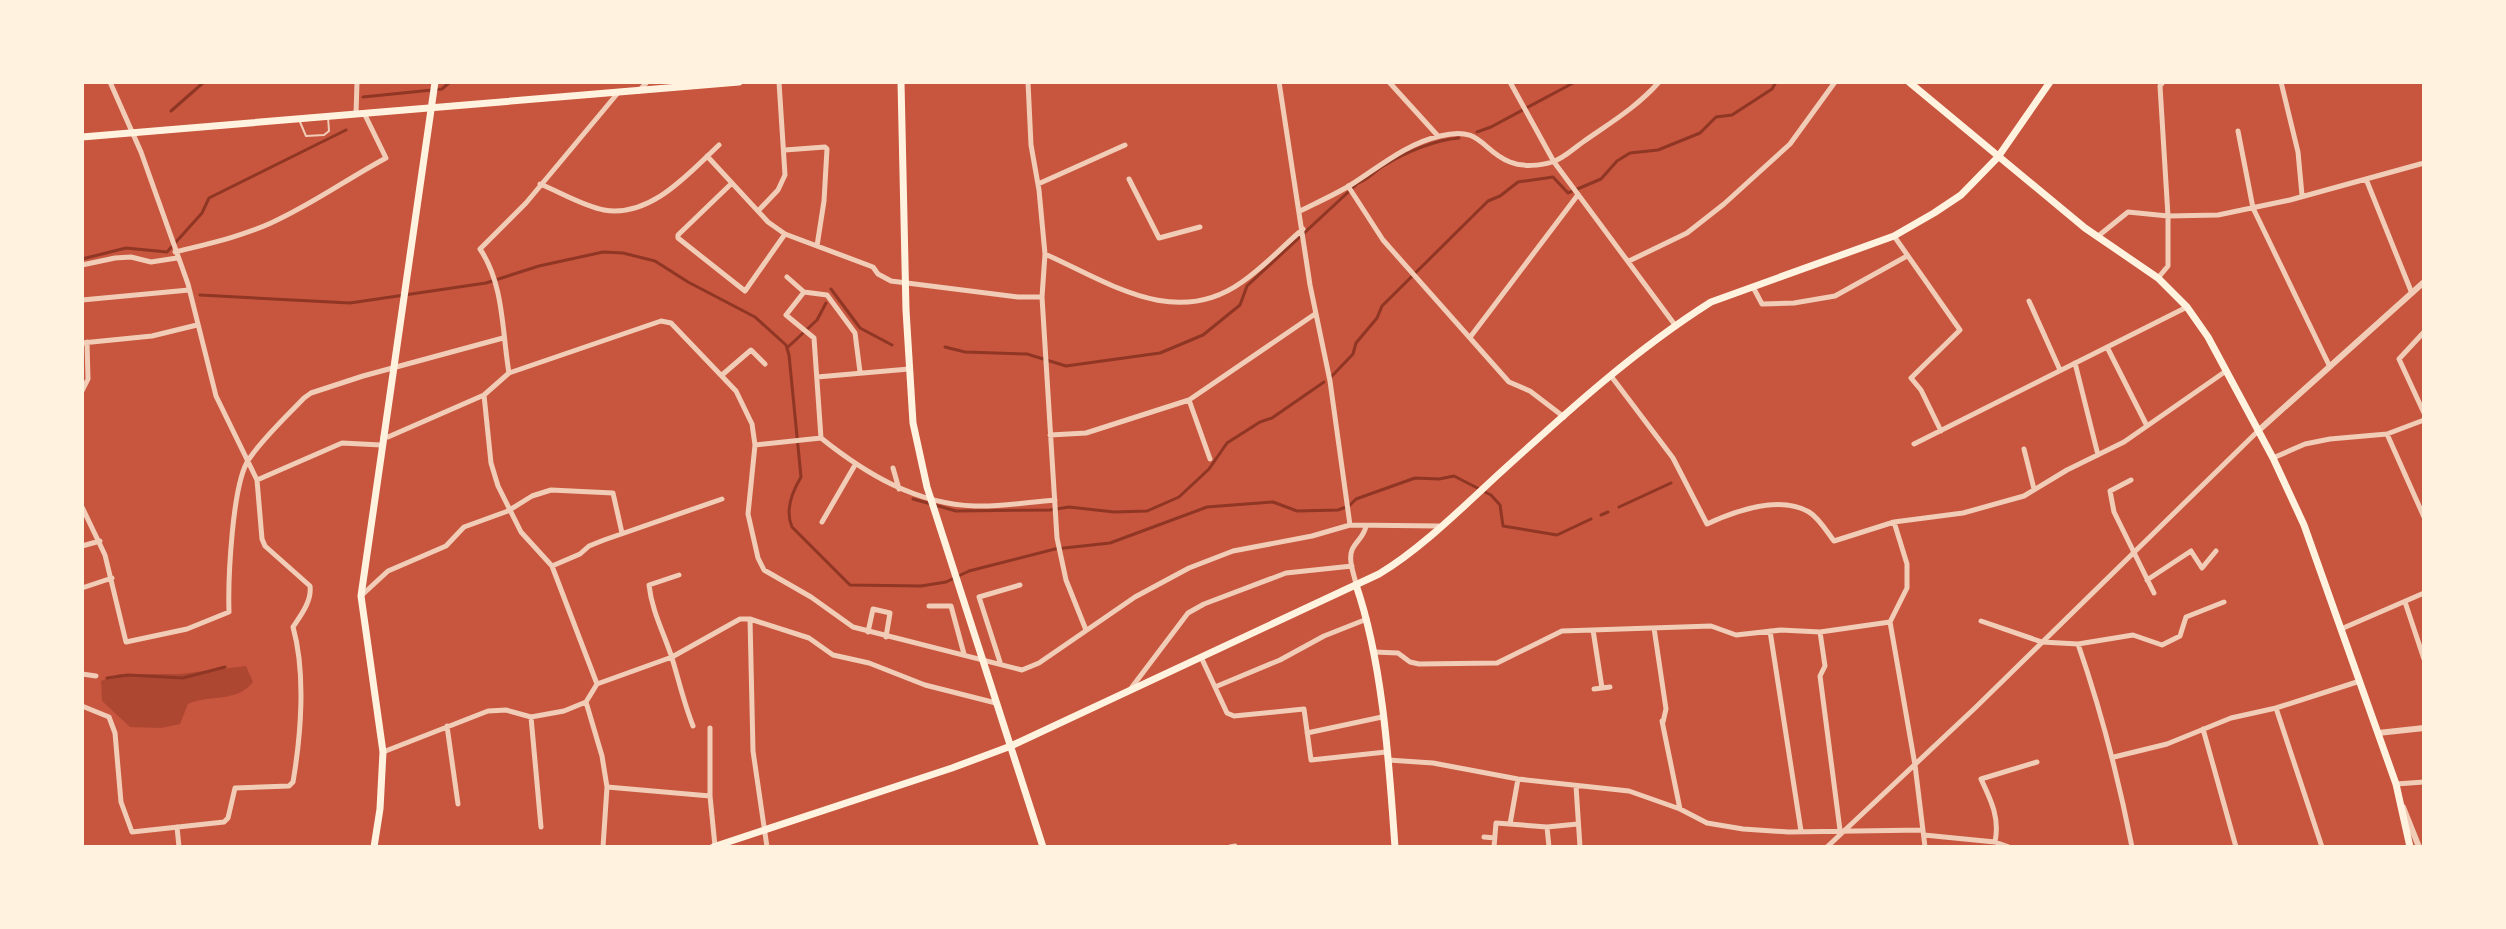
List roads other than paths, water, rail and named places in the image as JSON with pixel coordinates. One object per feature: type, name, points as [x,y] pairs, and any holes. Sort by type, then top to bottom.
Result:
[{"type":"main road","points":[[82,137],[739,82]]},
{"type":"main road","points":[[901,82],[905,281],[913,423],[927,487],[1043,847]]},
{"type":"main road","points":[[1909,82],[2097,237],[2158,278],[2187,307],[2208,337],[2273,458],[2304,525],[2396,784],[2410,847]]},
{"type":"main road","points":[[714,847],[1011,746],[1392,566],[1611,376],[1675,325],[1711,302],[1894,236],[1961,195],[1998,157],[2050,82]]},
{"type":"main road","points":[[374,847],[383,752],[361,596],[435,87]]},
{"type":"main road","points":[[1356,585],[1374,652],[1395,847]]},
{"type":"street","points":[[82,706],[109,717],[115,733],[121,802],[132,832],[224,822],[228,818],[235,788],[289,786],[293,782],[301,681],[293,627],[304,610],[310,589],[265,546],[262,539],[257,480],[216,396],[189,290],[141,152],[110,82]]},
{"type":"street","points":[[82,265],[131,257],[151,262],[268,224],[386,158],[360,114],[357,82]]},
{"type":"street","points":[[638,91],[647,82]]},
{"type":"street","points":[[758,211],[783,183],[786,168],[779,82]]},
{"type":"street","points":[[1028,82],[1031,145],[1045,254],[1042,297],[1058,544],[1066,580],[1086,630]]},
{"type":"street","points":[[1279,82],[1315,314],[1330,381],[1350,525]]},
{"type":"street","points":[[1389,82],[1438,136]]},
{"type":"street","points":[[1510,82],[1576,195],[1675,325]]},
{"type":"street","points":[[1300,211],[1350,189],[1377,165],[1438,136],[1458,133],[1481,139],[1505,160],[1515,164],[1554,162],[1623,116],[1659,82]]},
{"type":"street","points":[[1629,261],[1687,233],[1724,204],[1790,144],[1835,82]]},
{"type":"street","points":[[2158,278],[2168,266],[2160,86],[2163,82]]},
{"type":"street","points":[[2281,82],[2298,152],[2302,195]]},
{"type":"street","points":[[509,373],[496,284],[480,249],[526,203],[617,94]]},
{"type":"street","points":[[2238,131],[2253,208],[2329,365]]},
{"type":"street","points":[[540,184],[601,210],[635,207],[677,185],[719,145]]},
{"type":"street","points":[[1038,184],[1125,145]]},
{"type":"street","points":[[785,150],[827,149],[817,246]]},
{"type":"street","points":[[707,156],[758,211],[785,234],[873,267],[878,274],[891,281],[1018,297],[1042,297]]},
{"type":"street","points":[[2097,237],[2128,212],[2168,216],[2218,215],[2424,163]]},
{"type":"street","points":[[1129,179],[1159,238],[1200,227]]},
{"type":"street","points":[[2366,179],[2411,291]]},
{"type":"street","points":[[732,183],[678,238],[745,291],[785,234]]},
{"type":"street","points":[[1350,189],[1383,240],[1509,382],[1530,391],[1564,417]]},
{"type":"street","points":[[1471,336],[1576,195]]},
{"type":"street","points":[[1045,254],[1145,298],[1179,304],[1195,303],[1242,283],[1303,229]]},
{"type":"street","points":[[1894,236],[1960,330],[1911,378],[1921,390],[1941,431]]},
{"type":"street","points":[[1753,286],[1762,304],[1794,303],[1835,296],[1907,256]]},
{"type":"street","points":[[787,277],[804,292],[827,295],[855,333],[860,372]]},
{"type":"street","points":[[1830,846],[1842,830],[1915,765],[2258,431],[2424,282]]},
{"type":"street","points":[[82,300],[189,290]]},
{"type":"street","points":[[804,292],[786,315],[814,338],[821,438]]},
{"type":"street","points":[[2029,301],[2060,370]]},
{"type":"street","points":[[1914,444],[2187,307]]},
{"type":"street","points":[[1050,435],[1086,433],[1189,400],[1315,314]]},
{"type":"street","points":[[257,480],[342,443],[382,441],[484,395],[509,373],[661,321],[671,323],[722,375],[746,407],[755,445],[748,514],[758,558],[764,570],[811,597],[853,627],[886,637],[1022,670],[1039,663],[1135,597],[1189,568],[1233,551],[1312,536],[1350,525],[1439,526]]},
{"type":"street","points":[[82,391],[88,379],[84,342],[152,336],[197,325]]},
{"type":"street","points":[[2424,332],[2399,359],[2424,413]]},
{"type":"street","points":[[82,507],[100,541],[126,642],[187,629],[229,612],[228,568],[239,492],[247,461],[311,393],[503,338]]},
{"type":"street","points":[[2107,347],[2147,426]]},
{"type":"street","points":[[722,375],[751,350],[765,364]]},
{"type":"street","points":[[2075,363],[2098,455]]},
{"type":"street","points":[[817,377],[909,369]]},
{"type":"street","points":[[1611,376],[1673,458],[1707,524],[1750,506],[1791,507],[1811,513],[1834,541],[1894,522],[1981,509],[2024,496],[2124,442],[2226,371]]},
{"type":"street","points":[[484,395],[491,463],[508,511],[521,532],[552,566],[597,684]]},
{"type":"street","points":[[1189,400],[1210,459]]},
{"type":"street","points":[[2273,458],[2305,444],[2387,434],[2424,420]]},
{"type":"street","points":[[2387,434],[2424,517]]},
{"type":"street","points":[[755,445],[821,438],[855,465],[899,489],[944,504],[978,506],[1055,502]]},
{"type":"street","points":[[2024,449],[2034,489]]},
{"type":"street","points":[[822,522],[855,465]]},
{"type":"street","points":[[893,468],[899,489]]},
{"type":"street","points":[[2131,480],[2110,491],[2114,512],[2154,593]]},
{"type":"street","points":[[361,596],[388,571],[446,546],[464,527],[508,511],[532,496],[551,490],[613,493],[622,533]]},
{"type":"street","points":[[552,566],[580,554],[589,546],[722,499]]},
{"type":"street","points":[[1894,522],[1907,564],[1907,588],[1890,622],[1915,765],[1925,847]]},
{"type":"street","points":[[1356,585],[1352,550],[1364,535],[1366,526]]},
{"type":"street","points":[[82,546],[100,541]]},
{"type":"street","points":[[2147,580],[2191,551],[2202,568],[2216,551]]},
{"type":"street","points":[[1129,691],[1188,613],[1204,604],[1286,573],[1352,566]]},
{"type":"street","points":[[679,575],[649,585],[653,609],[672,657],[683,702],[693,726]]},
{"type":"street","points":[[82,588],[112,578]]},
{"type":"street","points":[[1000,663],[979,597],[1020,585]]},
{"type":"street","points":[[2341,629],[2424,593]]},
{"type":"street","points":[[1981,621],[2042,642],[2078,644],[2133,635],[2162,645],[2180,636],[2186,617],[2224,602]]},
{"type":"street","points":[[2405,602],[2424,659]]},
{"type":"street","points":[[929,606],[951,606],[965,655]]},
{"type":"street","points":[[868,632],[873,609],[890,613],[886,637]]},
{"type":"street","points":[[383,752],[488,711],[506,710],[531,717],[564,711],[586,702],[597,684],[672,657],[740,619],[750,619],[809,638],[833,655],[869,663],[925,685],[997,704]]},
{"type":"street","points":[[750,619],[753,751],[767,847]]},
{"type":"street","points":[[1215,687],[1367,619]]},
{"type":"street","points":[[1374,652],[1398,653],[1410,662],[1419,664],[1497,663],[1562,631],[1711,626],[1736,635],[1770,631],[1820,632],[1890,622]]},
{"type":"street","points":[[1654,628],[1666,709],[1662,719],[1680,809]]},
{"type":"street","points":[[1593,630],[1602,688]]},
{"type":"street","points":[[1770,631],[1801,831]]},
{"type":"street","points":[[1820,632],[1825,666],[1820,676],[1842,830]]},
{"type":"street","points":[[2078,644],[2114,757],[2132,847]]},
{"type":"street","points":[[1201,657],[1227,713],[1234,716],[1304,709],[1311,760],[1387,756],[1518,779],[1629,791],[1680,809],[1707,823],[1743,829],[1924,832],[1995,842],[2009,847]]},
{"type":"street","points":[[82,674],[96,676]]},
{"type":"street","points":[[2114,757],[2167,744],[2231,718],[2276,708],[2360,681]]},
{"type":"street","points":[[1594,689],[1610,687]]},
{"type":"street","points":[[586,702],[602,756],[607,787],[603,847]]},
{"type":"street","points":[[2276,708],[2322,847]]},
{"type":"street","points":[[531,717],[541,827]]},
{"type":"street","points":[[1307,733],[1382,717]]},
{"type":"street","points":[[447,726],[458,804]]},
{"type":"street","points":[[710,728],[714,847]]},
{"type":"street","points":[[2378,733],[2424,728]]},
{"type":"street","points":[[2203,729],[2236,847]]},
{"type":"street","points":[[1995,842],[1998,828],[1993,806],[1981,779],[2037,762]]},
{"type":"street","points":[[1510,824],[1518,779]]},
{"type":"street","points":[[2396,784],[2424,782]]},
{"type":"street","points":[[1576,786],[1580,847]]},
{"type":"street","points":[[607,787],[710,796]]},
{"type":"street","points":[[2402,803],[2419,847]]},
{"type":"street","points":[[1494,847],[1496,823],[1547,827],[1578,824]]},
{"type":"street","points":[[177,827],[179,847]]},
{"type":"street","points":[[1547,827],[1549,847]]},
{"type":"street","points":[[1484,837],[1495,838]]},
{"type":"lane","points":[[299,119],[306,136],[324,135],[329,131],[328,116]]},
{"type":"waterway","points":[[171,111],[204,82]]},
{"type":"waterway","points":[[363,97],[442,89],[450,82]]},
{"type":"waterway","points":[[1477,132],[1575,82]]},
{"type":"waterway","points":[[1332,376],[1353,354],[1356,343],[1377,318],[1382,306],[1488,201],[1518,182],[1553,177],[1568,193],[1601,179],[1617,161],[1630,153],[1658,150],[1700,133],[1716,117],[1732,115],[1772,89],[1776,82]]},
{"type":"waterway","points":[[82,259],[126,248],[167,252],[202,213],[209,198],[346,130]]},
{"type":"waterway","points":[[945,347],[965,352],[1027,354],[1066,366],[1160,353],[1203,335],[1240,305],[1247,286],[1358,183],[1411,151],[1459,138]]},
{"type":"waterway","points":[[200,295],[350,303],[486,283],[539,266],[603,252],[623,253],[655,261],[755,317],[786,345],[801,477],[790,502],[790,521],[792,527],[850,585],[921,586],[946,582],[969,571],[1055,549],[1110,543],[1207,507],[1273,502],[1297,511],[1338,510],[1356,499],[1415,478],[1454,476],[1491,495],[1500,505],[1503,526],[1557,535],[1591,519]]},
{"type":"waterway","points":[[831,289],[860,328],[892,345]]},
{"type":"waterway","points":[[787,348],[817,320],[826,303]]},
{"type":"waterway","points":[[913,499],[956,511],[1069,507],[1114,512],[1147,511],[1179,497],[1209,469],[1227,443],[1272,418],[1324,382]]},
{"type":"waterway","points":[[1619,507],[1671,483]]},
{"type":"waterway","points":[[1601,515],[1608,512]]},
{"type":"waterway","points":[[107,678],[128,675],[183,678],[225,667]]}]
